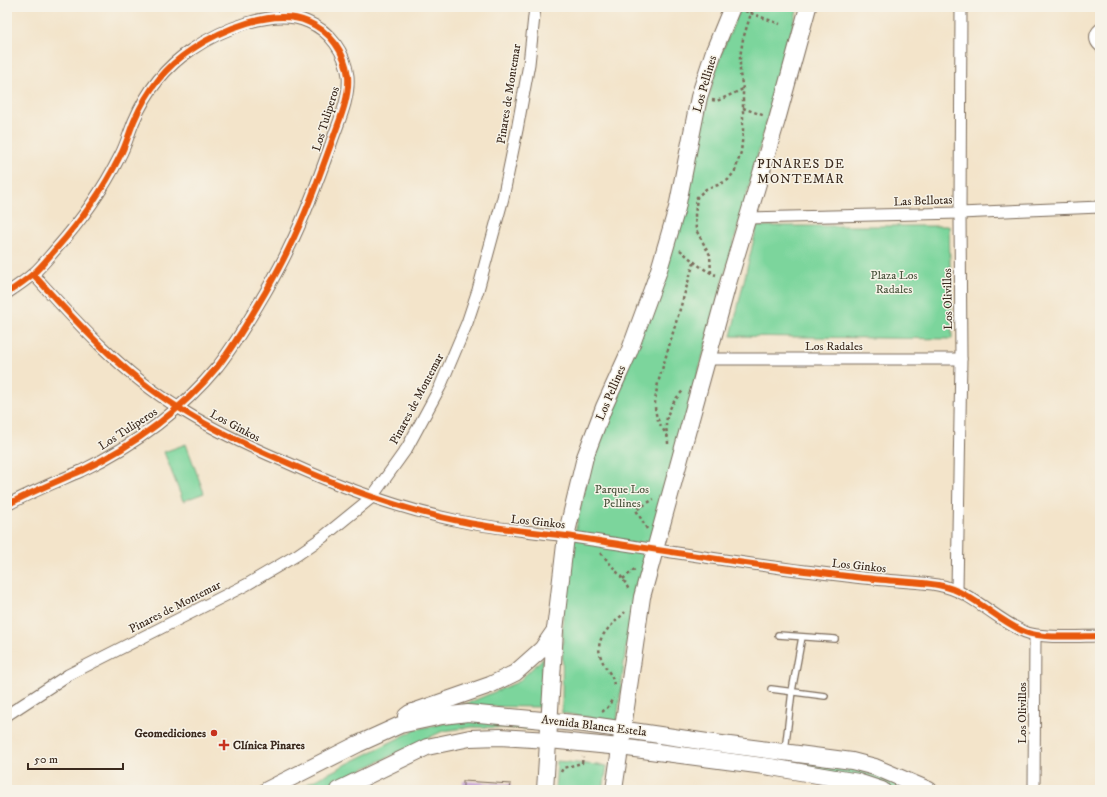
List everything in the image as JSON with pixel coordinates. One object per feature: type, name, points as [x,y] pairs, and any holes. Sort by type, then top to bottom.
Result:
[{"type":"main road","points":[[614,790],[642,597],[729,280],[777,120],[808,7]]},
{"type":"main road","name":"Los Pellines","points":[[546,790],[555,630],[566,536],[585,457],[604,407],[629,352],[649,300],[668,240],[686,170],[699,97],[714,51],[735,8]]},
{"type":"main road","points":[[389,730],[410,713],[490,684],[515,673],[542,649],[555,630]]},
{"type":"main road","name":"Avenida Blanca Estela","points":[[267,790],[400,725],[442,716],[468,713],[585,724],[852,761],[881,769],[929,790]]},
{"type":"main road","name":"Avenida Blanca Estela","points":[[338,790],[427,747],[470,738],[500,737],[620,746],[818,775],[858,782],[882,790]]},
{"type":"street","name":"Pinares de Montemar","points":[[7,715],[68,675],[271,571],[323,537],[371,498],[406,448],[424,418],[449,368],[467,323],[503,198],[528,71],[535,7]]},
{"type":"street","name":"Los Olivillos","points":[[957,590],[962,359],[960,213],[961,7]]},
{"type":"street","name":"Los Tuliperos","points":[[7,293],[33,274],[89,209],[122,154],[134,122],[150,92],[158,80],[179,58],[217,35],[249,23],[271,17],[282,16],[303,20],[318,27],[330,37],[342,55],[348,76],[347,94],[340,118],[316,186],[289,250],[234,345],[199,387],[156,425],[115,452],[81,471],[34,491],[7,505]]},
{"type":"street","points":[[1100,29],[1096,32],[1095,36],[1097,43],[1100,46]]},
{"type":"street","name":"Las Bellotas","points":[[747,218],[960,213],[1100,207]]},
{"type":"street","name":"Los Ginkos","points":[[33,274],[62,306],[113,357],[142,382],[178,407],[239,442],[371,498],[462,522],[516,531],[589,539],[835,575],[938,585],[957,590],[1024,632],[1035,636],[1100,636]]},
{"type":"street","name":"Los Radales","points":[[708,359],[962,359]]},
{"type":"street","name":"Los Olivillos","points":[[1034,790],[1035,636]]},
{"type":"lane","points":[[778,635],[835,639]]},
{"type":"lane","points":[[785,752],[792,692],[802,637]]},
{"type":"lane","points":[[771,689],[825,696]]},
{"type":"path","points":[[711,273],[710,255],[696,230],[695,215],[698,197],[706,190],[728,180],[735,171],[741,152],[743,133],[743,89],[740,74],[740,58],[743,38],[753,7]]},
{"type":"path","points":[[735,8],[780,24]]},
{"type":"path","points":[[699,97],[717,101],[743,89]]},
{"type":"path","points":[[743,108],[777,120]]},
{"type":"path","points":[[668,240],[694,262],[711,273],[729,280]]},
{"type":"path","points":[[668,438],[659,424],[655,412],[655,399],[658,383],[694,262]]},
{"type":"path","points":[[589,539],[623,579],[629,589],[629,595]]},
{"type":"path","points":[[614,691],[612,675],[605,666],[598,651],[607,628],[625,613],[627,607]]},
{"type":"path","points":[[585,724],[608,708],[614,696]]},
{"type":"path","points":[[560,774],[563,768],[582,763],[584,743]]},
{"type":"green space","name":"Parque Los Pellines","points":[[741,7],[798,7],[633,612],[626,646],[617,722],[562,713],[563,606],[566,575],[585,485],[701,123],[721,54]]},
{"type":"green space","name":"Plaza Los Radales","points":[[757,226],[949,226],[952,339],[731,336]]},
{"type":"green space","points":[[186,444],[204,493],[183,501],[164,452]]},
{"type":"green space","points":[[543,658],[540,707],[461,706],[518,682]]},
{"type":"green space","points":[[466,719],[533,724],[534,729],[472,727],[443,731],[319,790],[295,790],[417,729]]},
{"type":"green space","points":[[641,738],[856,768],[914,790],[894,790],[880,783],[639,746]]},
{"type":"green space","points":[[557,761],[607,766],[603,790],[555,790]]},
{"type":"building","points":[[463,781],[511,784],[510,790],[463,790]]},
{"type":"cycle path","points":[[7,293],[27,279],[39,268],[83,216],[99,193],[122,152],[144,100],[157,81],[173,64],[191,50],[203,42],[232,28],[264,19],[279,17],[294,18],[308,22],[323,31],[335,43],[344,59],[348,76],[347,93],[340,119],[311,198],[285,256],[254,312],[225,357],[188,398],[137,439],[81,471],[34,491],[7,505]]},
{"type":"cycle path","points":[[33,274],[66,311],[119,363],[138,379],[179,408],[218,431],[246,444],[329,481],[372,497],[437,516],[491,527],[778,567],[938,585],[962,593],[1003,620],[1025,632],[1041,636],[1100,636]]},
{"type":"place","name":"Geomediciones","points":[[214,733]]},
{"type":"place","name":"Clínica Pinares","points":[[224,745]]},
{"type":"district","name":"PINARES DE MONTEMAR","points":[[801,172]]}]
